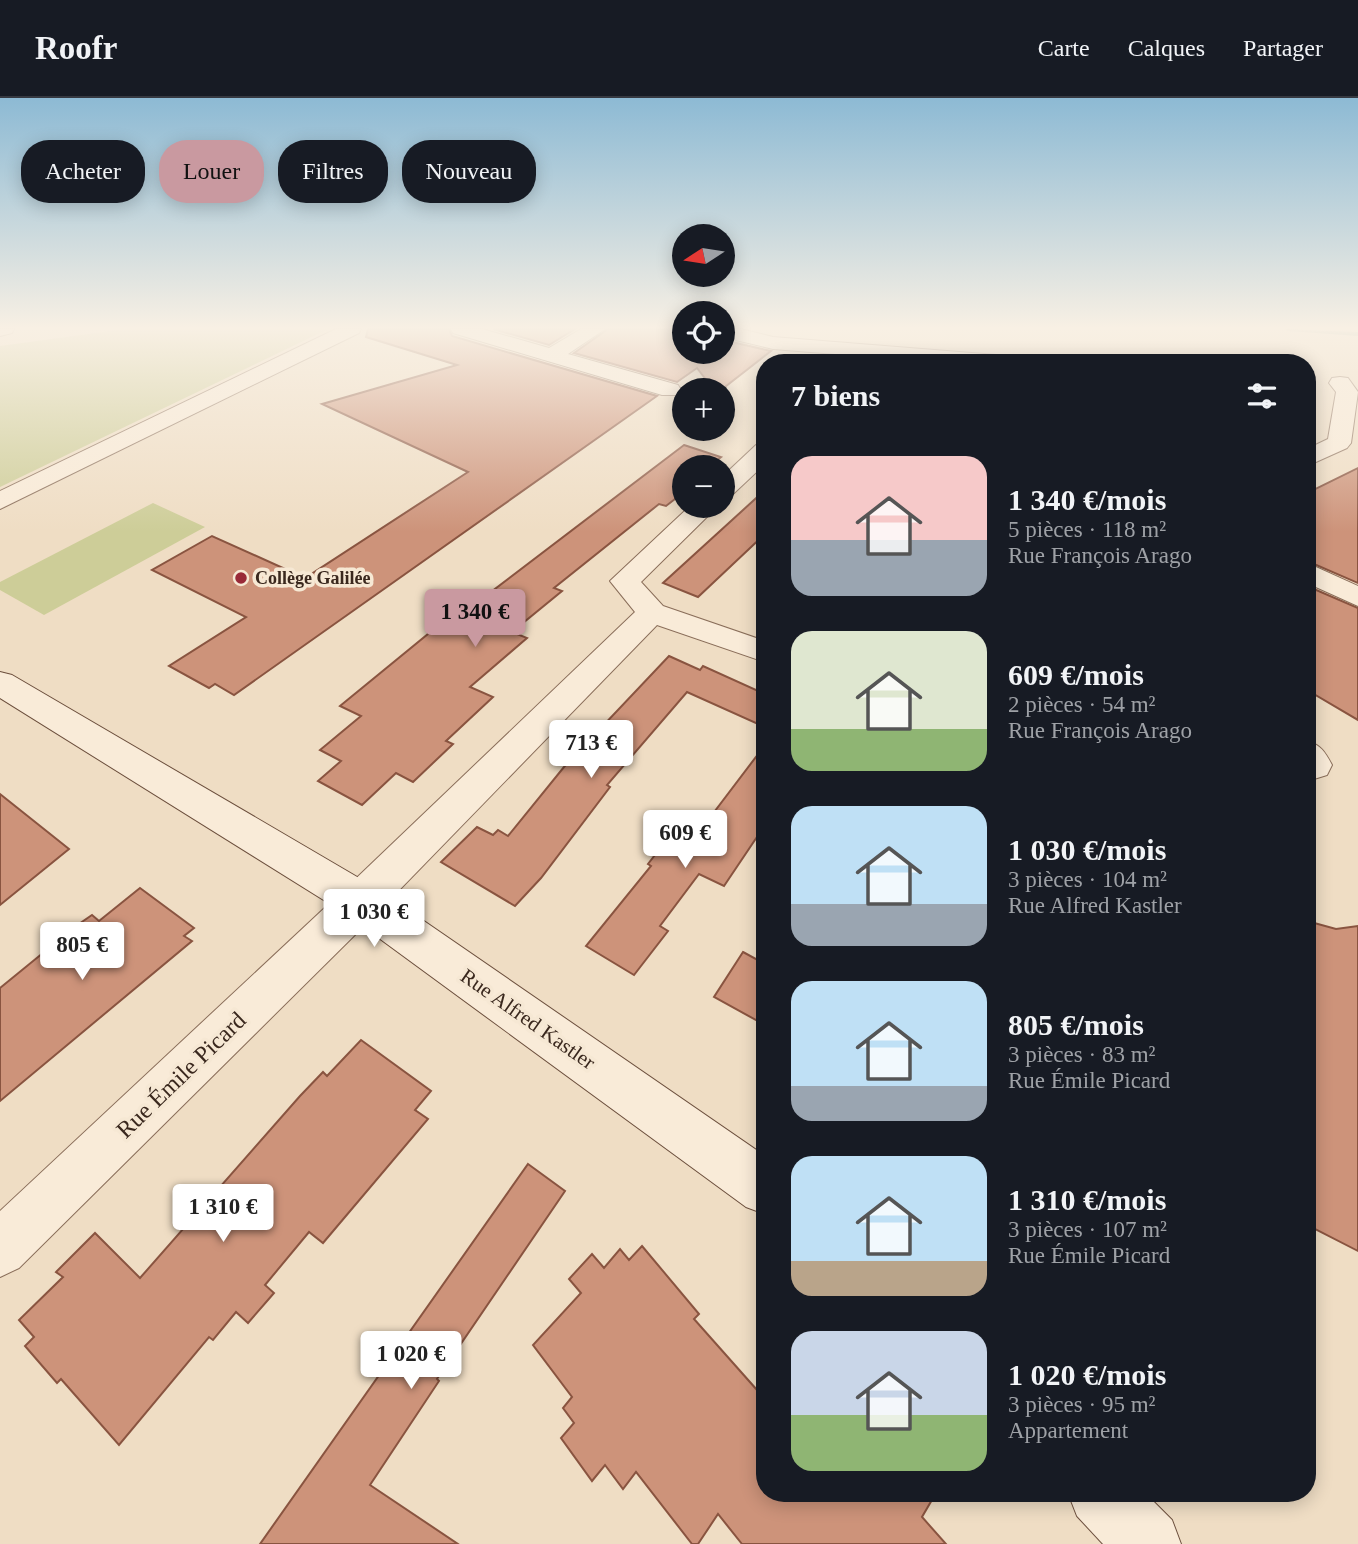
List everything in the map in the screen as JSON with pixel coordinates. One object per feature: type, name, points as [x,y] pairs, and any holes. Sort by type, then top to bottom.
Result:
[{"type":"street","points":[[0,501],[214,396]]},
{"type":"street","points":[[1316,456],[1348,446],[1347,396]]},
{"type":"street","points":[[735,478],[756,458]]},
{"type":"street","points":[[692,518],[625,581],[652,613],[756,649]]},
{"type":"street","points":[[1316,576],[1358,597]]},
{"type":"street","name":"Rue Émile Picard","points":[[0,1249],[361,901],[652,613]]},
{"type":"street","name":"Rue Alfred Kastler","points":[[0,683],[361,901],[756,1182]]},
{"type":"street","points":[[1108,1502],[1148,1544]]},
{"type":"green space","points":[[0,396],[188,396],[0,487]]},
{"type":"green space","points":[[153,503],[205,527],[44,615],[0,590],[0,582]]},
{"type":"building","points":[[348,396],[656,396],[234,695],[215,684],[209,688],[169,666],[246,617],[152,570],[212,536],[305,578],[468,472],[322,404]]},
{"type":"building","points":[[684,445],[715,455],[672,455],[672,501],[666,506],[659,504],[554,588],[562,591],[512,632],[527,638],[470,687],[493,697],[446,741],[453,744],[413,782],[396,773],[362,805],[318,781],[341,761],[320,750],[361,716],[340,706],[472,598],[479,601]]},
{"type":"building","points":[[1358,468],[1358,583],[1316,565],[1316,489]]},
{"type":"building","points":[[756,498],[756,542],[698,597],[663,583]]},
{"type":"building","points":[[1316,590],[1358,608],[1358,720],[1316,695]]},
{"type":"building","points":[[669,656],[700,670],[703,666],[756,690],[756,723],[687,692],[607,785],[610,787],[541,878],[515,906],[441,862],[477,827],[493,835],[498,830],[508,836],[564,767]]},
{"type":"building","points":[[756,757],[756,838],[724,886],[699,874],[660,926],[668,931],[634,975],[586,946],[651,866],[648,864],[683,819],[702,828]]},
{"type":"building","points":[[0,794],[69,849],[0,905]]},
{"type":"building","points":[[140,888],[194,928],[184,936],[192,941],[0,1101],[0,988],[76,926],[92,915],[99,921]]},
{"type":"building","points":[[1316,923],[1336,929],[1358,926],[1358,1251],[1316,1230]]},
{"type":"building","points":[[743,952],[756,959],[756,1020],[714,997]]},
{"type":"building","points":[[361,1040],[431,1091],[415,1110],[428,1119],[323,1243],[309,1232],[265,1285],[274,1293],[248,1323],[236,1312],[213,1340],[209,1337],[119,1445],[61,1379],[57,1383],[25,1346],[34,1337],[19,1320],[63,1277],[56,1272],[95,1233],[140,1278],[300,1096],[323,1072],[327,1076]]},
{"type":"building","points":[[528,1164],[565,1191],[437,1379],[439,1381],[370,1485],[458,1544],[260,1544]]},
{"type":"building","points":[[642,1246],[699,1314],[694,1319],[756,1389],[756,1502],[931,1502],[922,1517],[946,1544],[742,1544],[718,1514],[698,1544],[692,1544],[636,1472],[623,1489],[605,1465],[592,1481],[561,1438],[574,1423],[563,1408],[572,1397],[533,1345],[581,1293],[569,1279],[592,1254],[604,1268],[620,1249],[629,1260]]},
{"type":"place","name":"Collège Galilée","points":[[241,578]]}]
